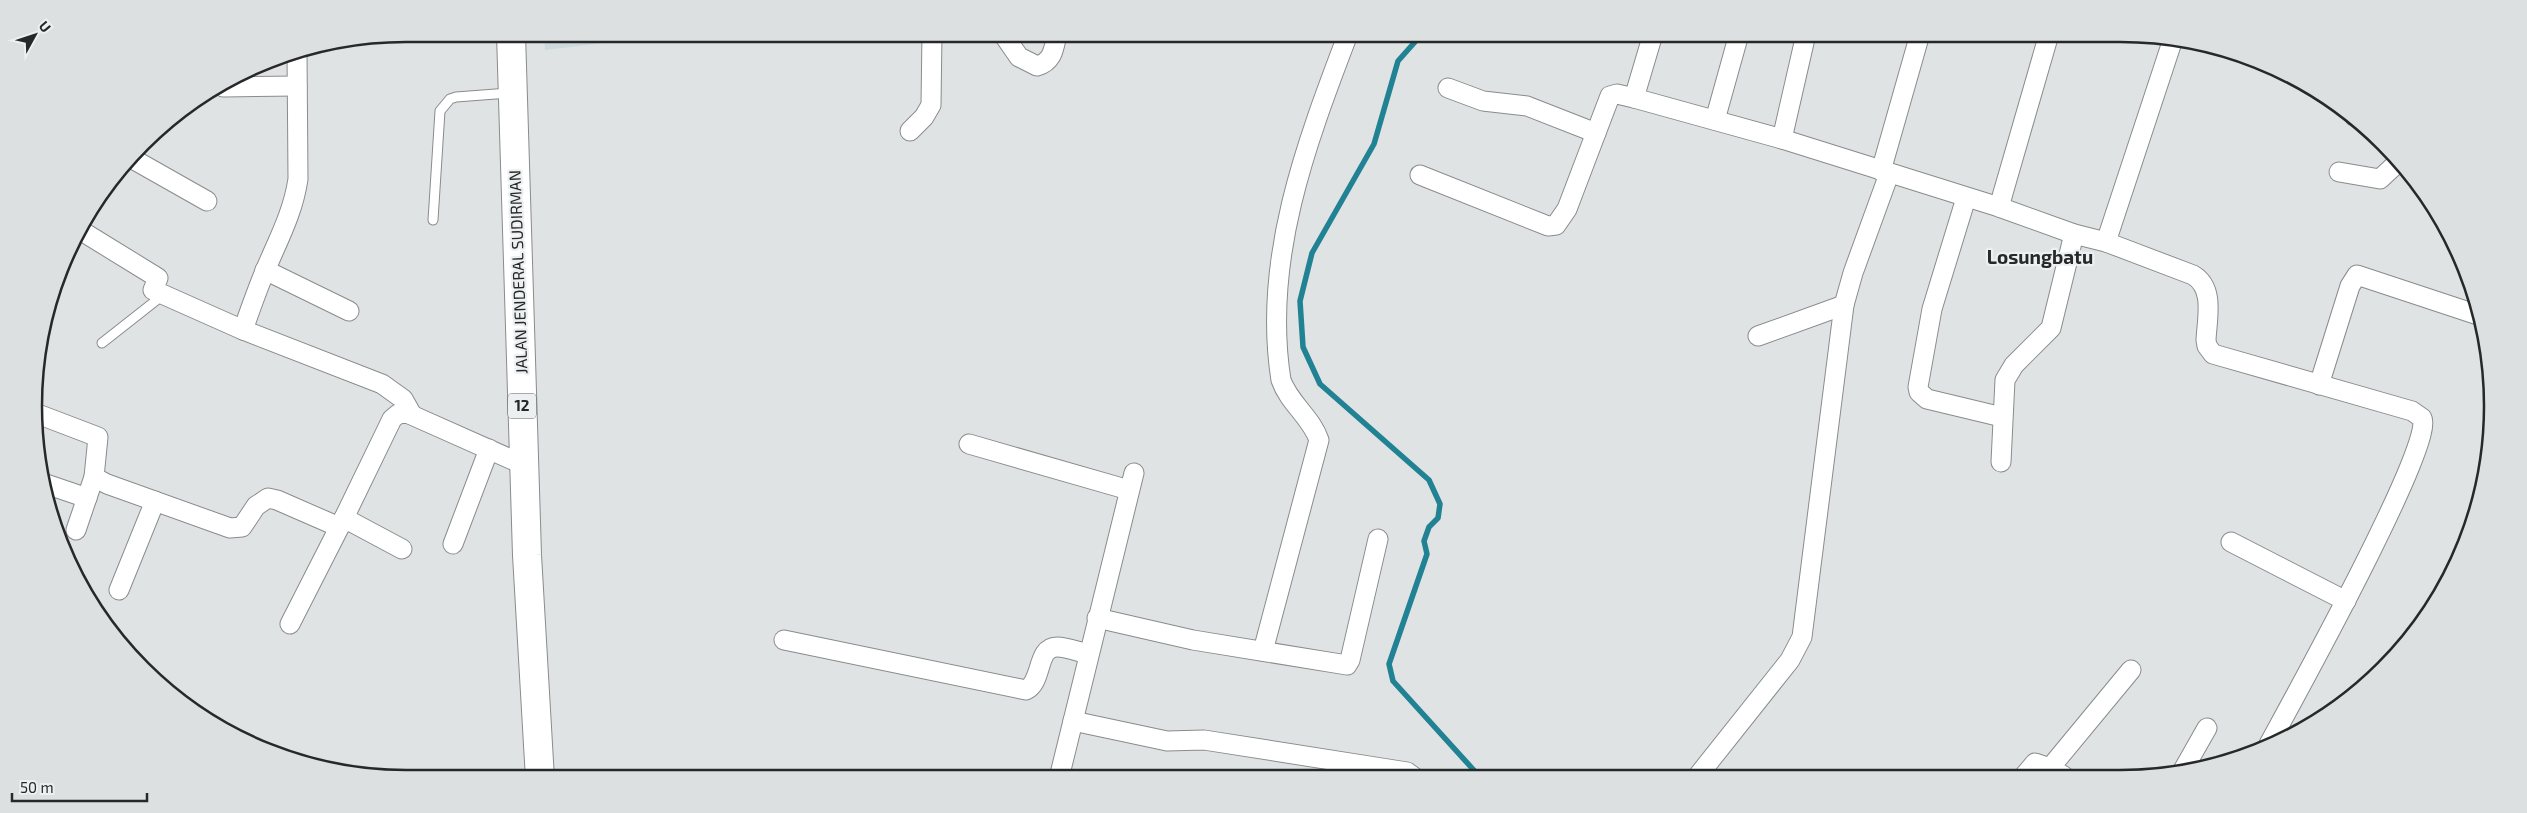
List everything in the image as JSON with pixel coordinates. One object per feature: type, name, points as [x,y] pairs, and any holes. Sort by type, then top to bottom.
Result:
[{"type":"highway","name":"JALAN JENDERAL SUDIRMAN","points":[[510,42],[524,464],[540,770]]},
{"type":"street","points":[[910,132],[924,117],[931,105],[932,42]]},
{"type":"street","points":[[1009,42],[1019,57],[1037,66],[1048,62],[1052,57],[1055,42]]},
{"type":"street","points":[[1263,651],[1318,440],[1316,431],[1286,394],[1281,380],[1276,291],[1282,244],[1289,209],[1345,42]]},
{"type":"street","points":[[1634,98],[1651,42]]},
{"type":"street","points":[[1715,120],[1736,42]]},
{"type":"street","points":[[1782,139],[1804,42]]},
{"type":"street","points":[[1704,770],[1790,660],[1802,637],[1844,305],[1884,172],[1918,42]]},
{"type":"street","points":[[1999,207],[2047,42]]},
{"type":"street","points":[[2106,242],[2171,46]]},
{"type":"street","points":[[243,330],[265,270],[281,238],[296,196],[298,179],[297,59]]},
{"type":"street","points":[[232,87],[298,86]]},
{"type":"street","points":[[1448,88],[1483,101],[1527,106],[1596,133]]},
{"type":"street","points":[[1420,175],[1552,226],[1559,223],[1567,209],[1610,96],[1617,94],[1634,98],[1782,139],[1999,207],[2074,234],[2106,242],[2193,275],[2203,282],[2207,299],[2207,346],[2219,358],[2418,414],[2425,422],[2419,447],[2346,601],[2273,737]]},
{"type":"street","points":[[137,162],[207,201]]},
{"type":"street","points":[[2339,172],[2380,179],[2395,168]]},
{"type":"street","points":[[1966,198],[1932,308],[1918,387],[1927,399],[2002,417]]},
{"type":"street","points":[[86,234],[158,278],[153,290],[243,330],[382,384],[404,399],[412,415]]},
{"type":"street","points":[[2001,462],[2002,417],[2008,374],[2051,328],[2074,234]]},
{"type":"street","points":[[265,270],[349,311]]},
{"type":"street","points":[[2319,385],[2350,286],[2357,274],[2472,313]]},
{"type":"street","points":[[1758,336],[1844,305]]},
{"type":"street","points":[[290,624],[392,419],[403,412],[412,415],[524,464]]},
{"type":"street","points":[[42,415],[98,437],[94,477],[76,530]]},
{"type":"street","points":[[969,444],[1131,481],[1061,770]]},
{"type":"street","points":[[453,544],[489,449]]},
{"type":"street","points":[[94,477],[100,482],[235,529],[246,523],[260,502],[272,498],[341,522],[402,549]]},
{"type":"street","points":[[51,486],[87,498]]},
{"type":"street","points":[[118,590],[155,501]]},
{"type":"street","points":[[1097,618],[1192,640],[1341,665],[1349,663],[1378,539]]},
{"type":"street","points":[[2231,542],[2346,601]]},
{"type":"street","points":[[784,640],[1026,690],[1034,683],[1043,656],[1048,650],[1058,647],[1088,654]]},
{"type":"street","points":[[2058,770],[2131,670]]},
{"type":"street","points":[[1073,721],[1168,741],[1198,739],[1349,761],[1396,770]]},
{"type":"street","points":[[2186,765],[2207,728]]},
{"type":"street","points":[[2029,770],[2035,763],[2052,770]]},
{"type":"lane","points":[[433,220],[440,111],[444,104],[456,97],[512,93]]},
{"type":"lane","points":[[102,343],[164,294]]},
{"type":"shaded area","points":[[544,42],[612,42],[545,50]]},
{"type":"waterway","points":[[1415,42],[1398,61],[1374,144],[1312,253],[1300,301],[1303,347],[1320,384],[1429,480],[1440,504],[1438,518],[1429,527],[1424,541],[1427,554],[1389,664],[1393,681],[1474,770]]},
{"type":"district","name":"Losungbatu","points":[[2040,257]]}]
